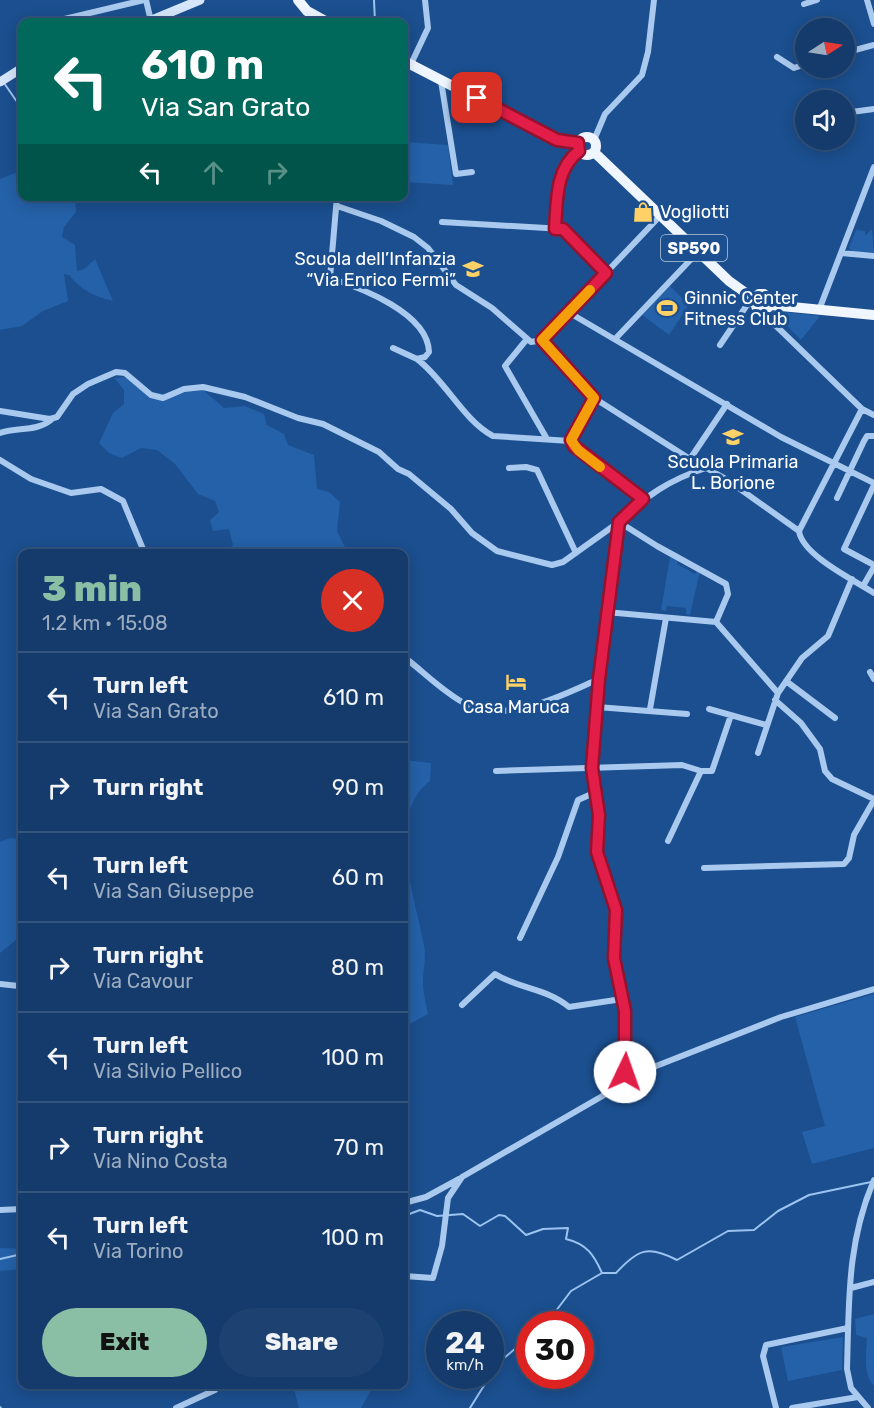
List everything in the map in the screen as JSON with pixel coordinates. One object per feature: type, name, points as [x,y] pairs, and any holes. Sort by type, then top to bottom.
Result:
[{"type":"main road","points":[[158,18],[200,0]]},
{"type":"main road","points":[[298,0],[307,11],[320,18]]},
{"type":"main road","points":[[408,64],[557,140],[578,147],[586,156],[594,152],[594,140],[587,137],[578,147]]},
{"type":"main road","points":[[0,82],[18,71]]},
{"type":"main road","name":"SP590","points":[[594,152],[729,281],[754,301],[759,294],[764,294],[770,299],[767,308],[874,315]]},
{"type":"street","points":[[69,18],[145,0],[148,18]]},
{"type":"street","points":[[408,61],[428,28],[425,0]]},
{"type":"street","points":[[594,140],[605,114],[642,75],[648,52],[654,0]]},
{"type":"street","points":[[804,4],[817,0]]},
{"type":"street","points":[[867,0],[874,24]]},
{"type":"street","points":[[855,50],[874,45]]},
{"type":"street","points":[[777,57],[795,68]]},
{"type":"street","points":[[441,80],[456,174],[472,172]]},
{"type":"street","points":[[855,112],[874,109]]},
{"type":"street","points":[[555,229],[558,188],[564,168],[578,147]]},
{"type":"street","points":[[819,310],[874,167]]},
{"type":"street","points":[[337,201],[330,278],[368,291],[415,323],[426,337],[429,352],[425,357],[417,359]]},
{"type":"street","points":[[337,206],[381,221],[414,237],[428,248],[456,285],[492,308],[531,342],[542,340],[660,216]]},
{"type":"street","points":[[442,222],[563,229],[606,273]]},
{"type":"street","points":[[616,338],[698,252]]},
{"type":"street","points":[[841,253],[874,256]]},
{"type":"street","points":[[720,345],[747,305],[754,301]]},
{"type":"street","points":[[767,308],[771,321],[862,409],[874,415]]},
{"type":"street","points":[[568,312],[727,404],[874,484],[844,549],[874,566],[863,586]]},
{"type":"street","points":[[527,339],[505,366],[547,439]]},
{"type":"street","points":[[542,340],[594,398],[690,459],[726,478],[799,531],[803,544],[813,554],[874,593]]},
{"type":"street","points":[[393,348],[417,359],[456,399],[482,431],[493,436],[516,440],[571,440]]},
{"type":"street","points":[[0,433],[11,429],[43,426],[54,418],[73,394],[88,384],[116,372],[125,374],[151,395],[164,399],[184,389],[203,387],[245,397],[298,418],[323,424],[372,448],[451,509],[472,532],[497,551],[552,565],[576,553],[619,522],[643,499],[682,476],[706,468]]},
{"type":"street","points":[[571,440],[594,398]]},
{"type":"street","points":[[690,459],[727,404]]},
{"type":"street","points":[[799,531],[832,463],[862,409]]},
{"type":"street","points":[[0,411],[40,420],[54,418]]},
{"type":"street","points":[[837,498],[867,436],[874,436]]},
{"type":"street","points":[[571,440],[578,450],[643,499]]},
{"type":"street","points":[[0,459],[31,479],[71,493],[101,489],[123,501],[144,549]]},
{"type":"street","points":[[509,468],[526,467],[537,470],[576,553]]},
{"type":"street","points":[[619,522],[606,612],[592,768],[599,815],[597,852],[616,910],[614,958],[622,999],[629,1073]]},
{"type":"street","points":[[619,522],[726,584],[728,594],[716,622]]},
{"type":"street","points":[[758,753],[778,693],[802,658],[828,636],[852,579]]},
{"type":"street","points":[[606,612],[716,622],[778,693]]},
{"type":"street","points":[[650,709],[666,618]]},
{"type":"street","points":[[408,660],[464,703],[477,708],[522,708],[599,679]]},
{"type":"street","points":[[870,672],[874,679]]},
{"type":"street","points":[[786,681],[835,718]]},
{"type":"street","points":[[704,868],[844,864],[849,858],[854,835],[874,800],[832,779],[825,771],[820,749],[808,731],[775,700]]},
{"type":"street","points":[[597,707],[650,709],[687,714]]},
{"type":"street","points":[[709,710],[766,725]]},
{"type":"street","points":[[496,771],[682,765],[701,771],[712,771],[731,716]]},
{"type":"street","points":[[668,842],[701,771]]},
{"type":"street","points":[[520,938],[558,857],[578,800],[596,792]]},
{"type":"street","points":[[462,1005],[495,974],[523,988],[546,992],[569,1007],[622,999]]},
{"type":"street","points":[[0,984],[18,986]]},
{"type":"street","points":[[408,1202],[426,1197],[613,1089],[629,1073],[651,1068],[781,1017],[874,989]]},
{"type":"street","points":[[408,1276],[434,1278],[448,1198],[462,1177]]},
{"type":"street","points":[[868,1408],[851,1388],[847,1369],[845,1329],[857,1225],[873,1183]]},
{"type":"street","points":[[0,1209],[18,1209]]},
{"type":"street","points":[[851,1288],[874,1282]]},
{"type":"street","points":[[777,1408],[763,1356],[766,1345],[845,1329]]},
{"type":"street","points":[[176,1408],[215,1389]]},
{"type":"street","points":[[792,1408],[817,1406],[858,1397]]},
{"type":"shaded area","points":[[408,142],[448,145],[453,185],[408,182]]},
{"type":"shaded area","points":[[15,173],[18,174],[18,201],[75,201],[76,212],[64,227],[62,237],[75,245],[77,271],[84,269],[95,259],[113,301],[89,292],[69,275],[64,274],[68,301],[43,311],[22,326],[0,330],[0,179]]},
{"type":"shaded area","points":[[872,229],[874,253],[854,252],[849,248],[856,230],[865,231],[865,236]]},
{"type":"shaded area","name":"Ginnic Center Fitness Club","points":[[670,286],[689,305],[669,335],[641,314]]},
{"type":"shaded area","points":[[772,312],[820,316],[801,340],[782,321],[779,324],[773,318]]},
{"type":"shaded area","points":[[125,377],[153,392],[164,394],[183,387],[202,389],[224,408],[245,406],[264,414],[267,425],[284,434],[288,445],[314,455],[317,489],[329,492],[340,502],[337,531],[346,549],[229,549],[233,545],[229,529],[213,531],[210,520],[219,512],[215,501],[198,494],[175,464],[157,450],[141,448],[122,458],[109,453],[99,443],[113,413],[124,404],[124,390],[114,378]]},
{"type":"shaded area","points":[[670,557],[678,560],[677,564],[695,574],[697,570],[700,571],[690,615],[686,614],[686,608],[667,606],[666,611],[661,610]]},
{"type":"shaded area","points":[[408,760],[431,763],[430,781],[416,796],[408,822]]},
{"type":"shaded area","points":[[10,838],[18,839],[18,938],[0,953],[0,842]]},
{"type":"shaded area","points":[[408,867],[425,950],[423,986],[428,1014],[408,1025]]},
{"type":"shaded area","points":[[874,994],[874,1148],[812,1164],[802,1132],[825,1126],[795,1017]]},
{"type":"shaded area","points":[[0,1248],[18,1249],[18,1269],[0,1271]]},
{"type":"shaded area","points":[[874,1314],[874,1386],[867,1370],[867,1338],[856,1335],[855,1319]]},
{"type":"shaded area","points":[[843,1337],[842,1370],[788,1381],[781,1347]]},
{"type":"shaded area","points":[[294,1389],[372,1389],[361,1408],[299,1408]]},
{"type":"waterway","points":[[374,0],[375,18]]},
{"type":"waterway","points":[[4,83],[18,103]]},
{"type":"waterway","points":[[408,1214],[420,1210],[437,1216],[463,1214],[480,1226],[499,1215],[505,1216],[526,1235],[543,1229],[568,1228],[566,1239],[585,1247],[602,1273],[616,1273],[637,1254],[658,1252],[677,1260],[728,1231],[754,1230],[778,1211],[809,1195],[871,1182]]},
{"type":"waterway","points":[[0,1259],[18,1255]]},
{"type":"waterway","points":[[556,1311],[571,1291],[602,1273]]},
{"type":"waterway","points":[[504,1358],[516,1348]]},
{"type":"waterway","points":[[470,1408],[482,1389]]},
{"type":"slow traffic","points":[[590,290],[542,340],[594,398],[571,440],[578,450],[600,467]]},
{"type":"place","name":"Vogliotti","points":[[643,212]]},
{"type":"place","name":"Scuola dell’Infanzia “Via Enrico Fermi”","points":[[473,269]]},
{"type":"place","name":"Ginnic Center Fitness Club","points":[[667,308]]},
{"type":"place","name":"Scuola Primaria L. Borione","points":[[733,437]]},
{"type":"place","name":"Casa Maruca","points":[[516,682]]},
{"type":"route","points":[[477,98],[557,140],[578,143],[579,151],[573,155],[564,168],[558,188],[555,229],[563,229],[606,273],[542,340],[594,398],[571,440],[574,446],[643,499],[619,522],[606,612],[592,768],[599,815],[597,852],[616,910],[614,958],[625,1011],[625,1072]]}]
